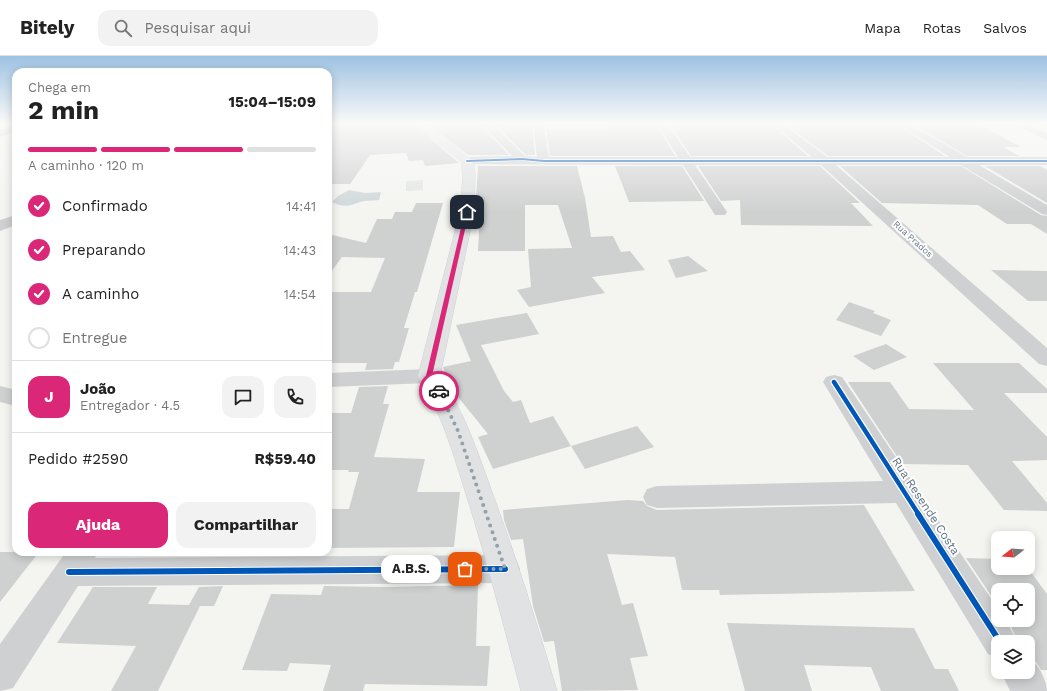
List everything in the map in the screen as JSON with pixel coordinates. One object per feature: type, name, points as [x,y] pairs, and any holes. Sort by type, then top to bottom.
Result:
[{"type":"main road","points":[[456,153],[467,161],[469,175],[467,212],[429,376],[445,401],[458,431],[505,569],[538,691]]},
{"type":"street","points":[[515,153],[522,159]]},
{"type":"street","points":[[543,153],[544,161]]},
{"type":"street","points":[[683,153],[720,212]]},
{"type":"street","name":"Rua Prados","points":[[815,153],[1047,359]]},
{"type":"street","points":[[950,153],[1047,211]]},
{"type":"street","points":[[467,161],[522,159],[544,161],[690,163],[1047,161]]},
{"type":"street","points":[[0,226],[12,221]]},
{"type":"street","points":[[332,380],[429,376]]},
{"type":"street","name":"Rua Resende Costa","points":[[834,382],[996,635]]},
{"type":"street","points":[[0,389],[12,388]]},
{"type":"street","points":[[0,394],[12,397]]},
{"type":"street","points":[[658,497],[905,492]]},
{"type":"street","points":[[0,675],[76,562],[505,569]]},
{"type":"street","points":[[1023,679],[1031,691]]},
{"type":"shaded area","points":[[423,180],[423,190],[406,191],[406,181]]},
{"type":"shaded area","points":[[349,190],[365,193],[381,192],[379,200],[362,201],[346,206],[332,202],[338,196]]},
{"type":"building","points":[[332,153],[447,153],[459,163],[425,166],[423,160],[409,161],[406,153],[370,155],[350,184],[332,184]]},
{"type":"building","points":[[465,153],[507,153],[509,155],[468,155]]},
{"type":"building","points":[[524,153],[535,153],[535,155],[526,155]]},
{"type":"building","points":[[550,153],[673,153],[675,156],[550,156]]},
{"type":"building","points":[[689,153],[804,153],[808,156],[691,156]]},
{"type":"building","points":[[824,153],[940,153],[945,156],[828,156]]},
{"type":"building","points":[[961,153],[1013,153],[1019,156],[967,156]]},
{"type":"building","points":[[478,166],[577,166],[585,198],[591,237],[613,236],[621,252],[630,251],[645,270],[592,277],[605,293],[529,307],[517,290],[531,287],[528,249],[572,248],[558,205],[525,205],[525,251],[478,251],[480,215],[475,215]]},
{"type":"building","points":[[615,166],[682,166],[704,201],[629,202]]},
{"type":"building","points":[[698,166],[820,166],[860,203],[851,203],[873,226],[741,225],[740,200],[721,201]]},
{"type":"building","points":[[840,166],[961,166],[1041,215],[1047,216],[1047,234],[1031,224],[1007,224],[978,205],[882,203]]},
{"type":"building","points":[[985,166],[1040,166],[1047,170],[1047,203]]},
{"type":"building","points":[[416,203],[443,203],[417,292],[415,292],[404,328],[409,328],[399,362],[395,362],[393,369],[365,370],[367,363],[332,363],[332,292],[371,292],[385,258],[342,257],[332,271],[332,235],[366,243],[377,219],[392,219],[395,212],[412,212]]},
{"type":"building","points":[[688,256],[708,271],[676,278],[668,260]]},
{"type":"building","points":[[991,270],[1047,271],[1047,301],[1028,301]]},
{"type":"building","points":[[849,302],[875,311],[873,313],[891,320],[881,336],[836,320]]},
{"type":"building","points":[[527,313],[539,334],[481,345],[504,391],[513,402],[521,400],[530,423],[553,416],[571,446],[493,469],[478,437],[488,434],[450,387],[443,367],[471,361],[456,325]]},
{"type":"building","points":[[886,344],[907,357],[874,370],[853,356]]},
{"type":"building","points":[[933,363],[1019,363],[1047,389],[1047,393],[1004,393],[1047,437],[1047,460],[1012,461],[1047,503],[1047,511],[1004,510],[968,465],[902,464],[848,382],[890,382],[909,409],[974,410]]},
{"type":"building","points":[[388,386],[383,404],[389,404],[374,457],[425,459],[417,492],[460,492],[454,547],[332,548],[332,509],[349,509],[359,472],[348,472],[349,470],[332,470],[332,413],[351,413],[359,387]]},
{"type":"building","points":[[637,426],[654,447],[585,469],[571,446]]},
{"type":"building","points":[[628,500],[643,501],[647,506],[657,510],[864,505],[915,591],[720,595],[719,590],[682,590],[675,557],[607,554],[622,605],[633,603],[648,656],[630,658],[638,690],[562,691],[554,641],[544,642],[533,606],[523,539],[511,540],[504,520],[503,510]]},
{"type":"building","points":[[0,552],[12,552],[12,556],[36,556],[0,602]]},
{"type":"building","points":[[966,558],[991,559],[991,575],[1033,575],[1047,594],[1047,670],[1041,670],[1035,661],[1035,635],[1015,635],[1011,627],[1035,627],[1035,583],[991,583],[991,596]]},
{"type":"building","points":[[478,585],[476,646],[490,646],[487,686],[365,684],[363,691],[323,691],[331,665],[290,663],[287,671],[242,670],[271,594],[321,595],[324,586],[387,587]]},
{"type":"building","points":[[223,586],[214,606],[200,606],[158,691],[111,691],[136,646],[57,643],[93,587],[157,587],[148,604],[189,605],[199,587]]},
{"type":"building","points":[[727,623],[914,628],[935,669],[948,669],[959,691],[881,691],[871,667],[804,665],[812,691],[745,691]]},
{"type":"cycle path","points":[[467,161],[522,159],[544,161],[1047,161]]},
{"type":"cycle path","points":[[834,382],[996,635]]},
{"type":"cycle path","points":[[69,572],[505,569]]},
{"type":"way so far","points":[[439,391],[458,431],[505,569],[465,569]]},
{"type":"place","name":"A.B.S.","points":[[465,569]]},
{"type":"route","points":[[439,391],[429,376],[467,212]]}]
